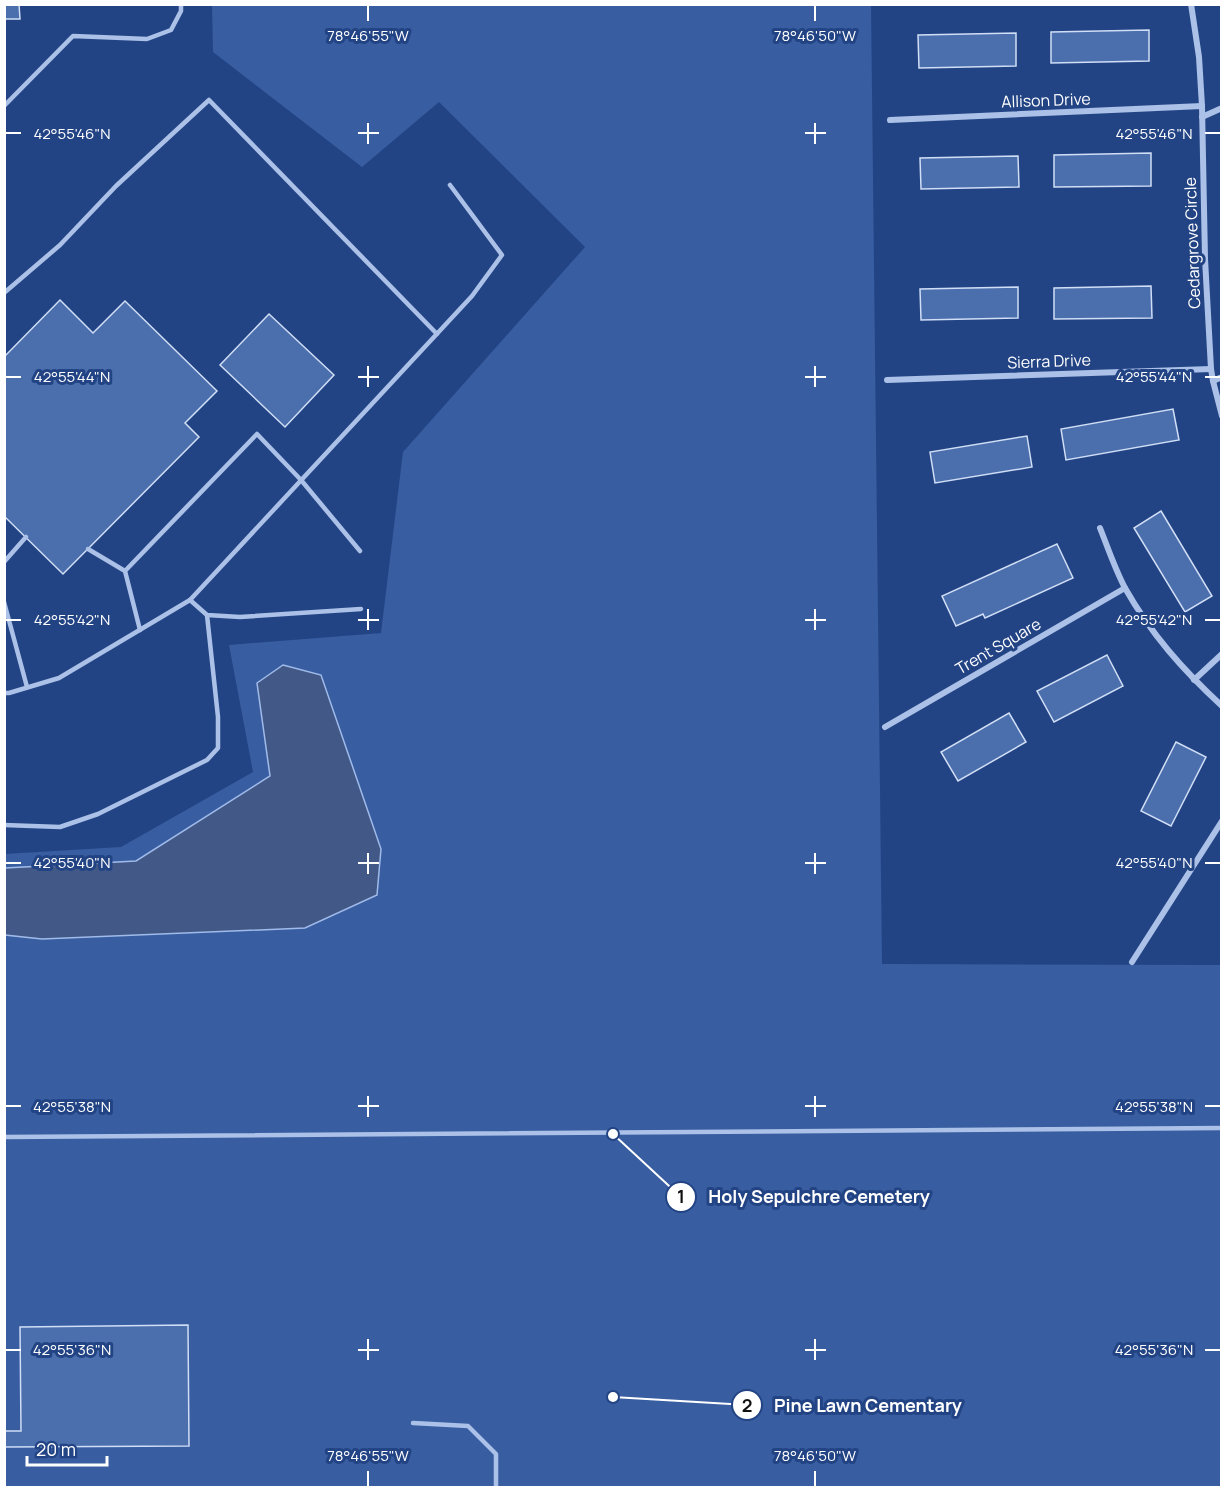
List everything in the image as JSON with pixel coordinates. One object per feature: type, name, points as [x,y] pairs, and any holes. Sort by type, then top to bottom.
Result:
[{"type":"street","points":[[1191,4],[1202,106]]},
{"type":"street","name":"Cedargrove Circle","points":[[1202,106],[1205,259],[1213,381]]},
{"type":"street","name":"Allison Drive","points":[[890,120],[1202,106]]},
{"type":"street","points":[[1202,117],[1221,108]]},
{"type":"street","name":"Sierra Drive","points":[[887,380],[1211,369]]},
{"type":"street","points":[[1221,377],[1213,381],[1221,416]]},
{"type":"street","points":[[1100,528],[1125,588],[1152,631],[1175,660],[1221,706]]},
{"type":"street","name":"Trent Square","points":[[885,727],[1125,588]]},
{"type":"street","points":[[1194,680],[1221,654]]},
{"type":"street","points":[[1132,962],[1221,820]]},
{"type":"lane","points":[[4,106],[73,36],[147,39],[171,30],[181,11],[181,4]]},
{"type":"lane","points":[[4,293],[60,245],[116,186],[208,100],[437,334]]},
{"type":"lane","points":[[4,693],[59,678],[190,600],[472,296],[502,255],[450,185]]},
{"type":"lane","points":[[125,571],[257,434],[301,480],[360,551]]},
{"type":"lane","points":[[4,562],[26,537]]},
{"type":"lane","points":[[88,549],[125,571],[140,630]]},
{"type":"lane","points":[[190,600],[207,615],[240,617],[361,609]]},
{"type":"lane","points":[[4,602],[27,687]]},
{"type":"lane","points":[[4,825],[60,827],[98,814],[207,760],[218,748],[218,717],[207,615]]},
{"type":"lane","points":[[4,1137],[1221,1128]]},
{"type":"lane","points":[[413,1423],[468,1426],[496,1454],[496,1488]]},
{"type":"shaded area","points":[[212,5],[871,5],[882,964],[1221,965],[1221,1487],[5,1488],[5,854],[121,847],[253,772],[229,645],[381,633],[403,452],[585,247],[439,102],[362,167],[213,52]]},
{"type":"shaded area","points":[[283,665],[321,675],[381,849],[377,895],[305,928],[42,939],[5,935],[5,868],[136,861],[270,776],[257,683]]},
{"type":"building","points":[[4,4],[19,4],[20,19],[4,19]]},
{"type":"building","points":[[1149,30],[1149,61],[1051,63],[1051,32]]},
{"type":"building","points":[[1016,33],[1016,66],[919,68],[918,35]]},
{"type":"building","points":[[1151,153],[1151,186],[1054,187],[1054,155]]},
{"type":"building","points":[[1018,156],[1019,187],[921,189],[920,158]]},
{"type":"building","points":[[1151,286],[1152,318],[1054,319],[1054,288]]},
{"type":"building","points":[[1018,287],[1018,318],[921,320],[920,289]]},
{"type":"building","points":[[60,300],[93,333],[125,301],[217,391],[185,423],[199,437],[63,574],[4,516],[4,357]]},
{"type":"building","points":[[269,314],[334,375],[285,427],[220,365]]},
{"type":"building","points":[[1173,409],[1179,440],[1066,460],[1061,429]]},
{"type":"building","points":[[1027,436],[1032,467],[935,483],[930,452]]},
{"type":"building","points":[[1161,511],[1212,596],[1185,612],[1134,528]]},
{"type":"building","points":[[1057,544],[1073,578],[985,618],[983,614],[956,626],[942,596]]},
{"type":"building","points":[[1107,655],[1123,686],[1054,722],[1037,691]]},
{"type":"building","points":[[1009,713],[1026,742],[958,781],[941,752]]},
{"type":"building","points":[[1176,742],[1206,757],[1171,826],[1141,811]]},
{"type":"building","points":[[188,1325],[189,1446],[5,1447],[5,1431],[21,1431],[20,1327]]},
{"type":"place","name":"Holy Sepulchre Cemetery","points":[[613,1134]]},
{"type":"place","name":"Pine Lawn Cementary","points":[[613,1397]]}]
